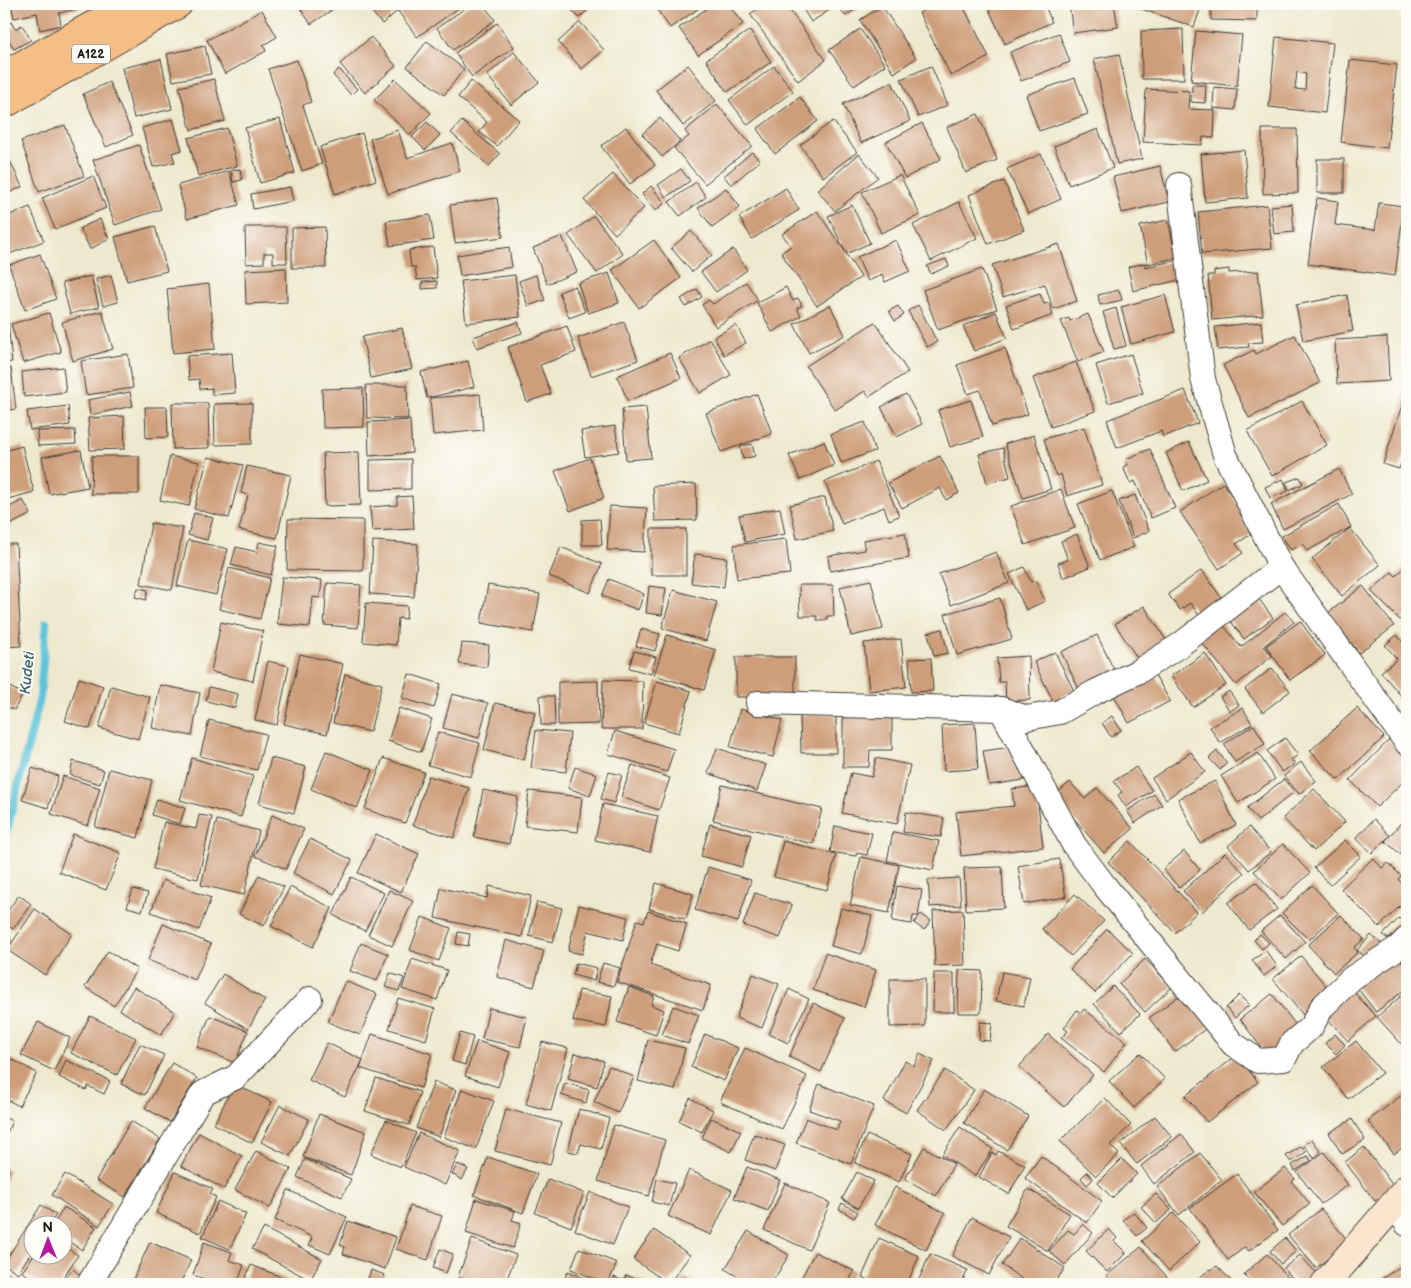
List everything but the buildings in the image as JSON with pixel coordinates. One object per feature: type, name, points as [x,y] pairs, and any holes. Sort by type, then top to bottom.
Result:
[{"type":"highway","name":"A122","points":[[4,75],[131,4]]},
{"type":"highway","name":"A122","points":[[4,104],[178,4]]},
{"type":"street","points":[[1179,184],[1203,379],[1225,456],[1281,567],[1406,739]]},
{"type":"street","points":[[758,703],[1001,709],[1027,718],[1060,712],[1095,692],[1139,671],[1180,645],[1281,567]]},
{"type":"street","points":[[1001,709],[1074,845],[1104,885],[1233,1044],[1258,1061],[1284,1059],[1292,1043],[1311,1027],[1322,1007],[1352,978],[1407,939]]},
{"type":"street","points":[[89,1284],[203,1093],[236,1077],[310,999]]},
{"type":"street","points":[[1325,1284],[1403,1205]]},
{"type":"waterway","name":"Kudeti","points":[[4,842],[40,698],[46,623]]}]
